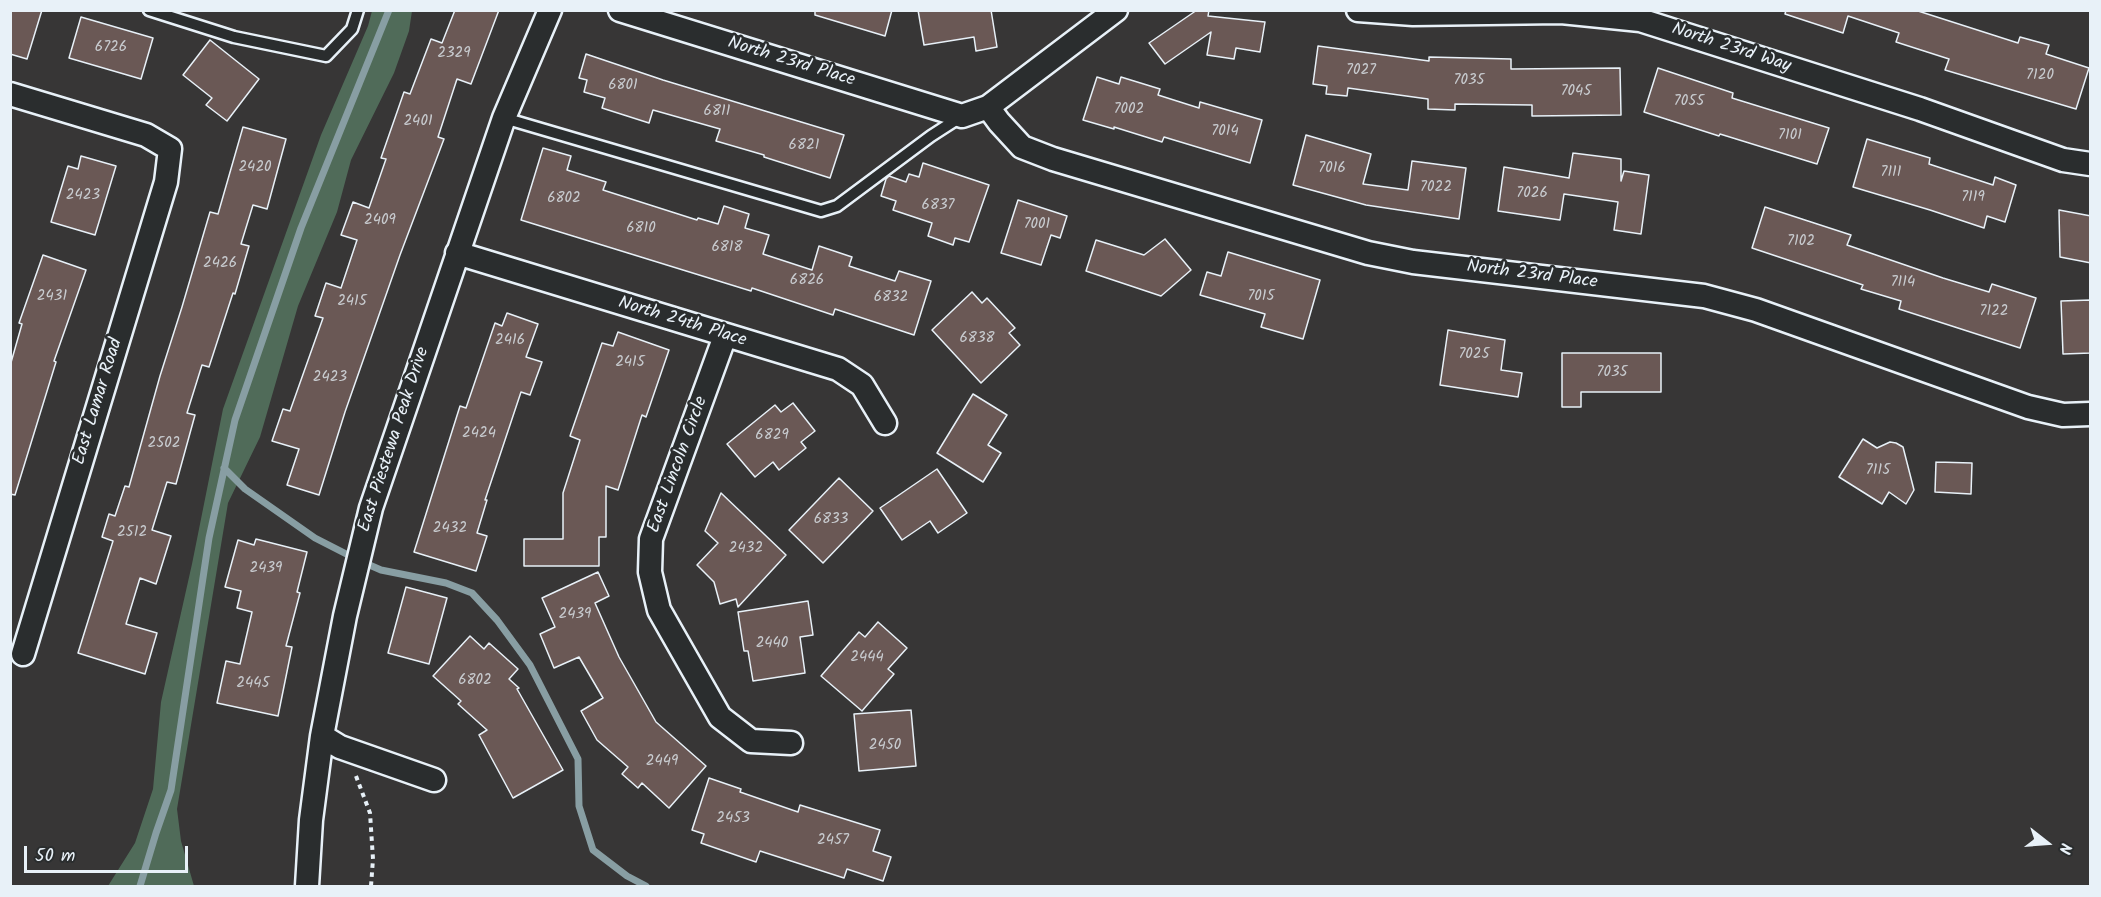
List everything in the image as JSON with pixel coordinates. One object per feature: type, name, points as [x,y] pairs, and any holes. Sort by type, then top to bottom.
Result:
[{"type":"street","name":"East Piestewa Peak Drive","points":[[307,886],[311,820],[322,736],[345,616],[371,508],[504,118],[550,10]]},
{"type":"street","name":"North 23rd Place","points":[[620,10],[962,116]]},
{"type":"street","points":[[962,116],[988,107],[1116,10]]},
{"type":"street","name":"North 23rd Way","points":[[1358,10],[1413,14],[1561,12],[1640,20],[1920,109],[2063,160],[2091,164]]},
{"type":"street","name":"East Lamar Road","points":[[10,94],[146,135],[170,149],[166,182],[23,654]]},
{"type":"street","name":"North 23rd Place","points":[[988,107],[1022,147],[1053,159],[1368,253],[1413,262],[1704,296],[1756,310],[2028,407],[2062,415],[2091,414]]},
{"type":"street","name":"North 24th Place","points":[[457,254],[838,369],[862,385],[885,423]]},
{"type":"street","name":"East Lincoln Circle","points":[[725,336],[651,539],[650,572],[659,610],[720,717],[752,741],[791,742]]},
{"type":"street","points":[[322,736],[347,750],[434,780]]},
{"type":"lane","points":[[149,10],[234,37],[326,56],[352,29],[358,10]]},
{"type":"lane","points":[[504,118],[820,211],[837,206],[931,136],[962,116]]},
{"type":"path","points":[[347,750],[370,813],[373,859],[370,886]]},
{"type":"green space","points":[[372,11],[412,11],[409,31],[394,73],[351,160],[337,212],[298,306],[260,437],[228,503],[177,809],[181,841],[194,886],[108,886],[135,843],[153,789],[161,702],[223,409],[321,135],[368,26]]},
{"type":"building","points":[[10,10],[42,10],[27,59],[10,54]]},
{"type":"building","points":[[455,10],[499,10],[471,84],[457,79],[438,137],[444,139],[400,255],[345,412],[319,495],[287,485],[299,449],[272,441],[283,409],[290,411],[323,318],[315,316],[326,283],[341,288],[357,240],[341,235],[353,202],[369,208],[386,159],[381,158],[404,92],[410,94],[431,39],[442,43]]},
{"type":"building","points":[[815,10],[892,10],[885,36],[815,15]]},
{"type":"building","points":[[918,10],[991,10],[997,47],[976,51],[974,37],[924,45]]},
{"type":"building","points":[[1197,10],[1209,10],[1208,16],[1265,22],[1260,52],[1236,48],[1234,59],[1207,55],[1211,32],[1165,64],[1149,43]]},
{"type":"building","points":[[1786,10],[1915,10],[2018,43],[2020,37],[2049,45],[2046,54],[2089,68],[2076,109],[1945,70],[1949,59],[1896,42],[1899,33],[1848,16],[1843,33],[1785,14]]},
{"type":"building","points":[[81,17],[153,38],[141,79],[69,58]]},
{"type":"building","points":[[210,40],[259,79],[227,121],[206,105],[212,98],[183,75]]},
{"type":"building","points":[[1318,46],[1429,61],[1429,57],[1511,59],[1511,69],[1620,68],[1621,115],[1532,116],[1532,105],[1455,104],[1455,110],[1428,109],[1428,99],[1348,88],[1347,96],[1326,94],[1327,86],[1313,84]]},
{"type":"building","points":[[586,54],[844,135],[830,178],[716,141],[720,129],[653,110],[649,123],[602,108],[605,98],[584,92],[587,80],[579,78]]},
{"type":"building","points":[[1658,68],[1733,93],[1732,98],[1829,128],[1817,164],[1644,112]]},
{"type":"building","points":[[1097,77],[1119,84],[1121,77],[1160,89],[1158,95],[1199,108],[1200,102],[1262,120],[1250,163],[1164,137],[1162,142],[1083,120]]},
{"type":"building","points":[[243,127],[286,139],[267,209],[253,205],[241,244],[249,246],[235,294],[233,293],[209,367],[202,365],[187,413],[195,415],[176,484],[167,482],[152,530],[171,536],[156,584],[140,578],[126,624],[157,633],[145,674],[78,653],[113,541],[102,537],[109,514],[115,516],[125,486],[129,487],[210,212],[218,214]]},
{"type":"building","points":[[1306,135],[1371,154],[1363,184],[1408,190],[1412,161],[1466,168],[1459,219],[1366,205],[1293,185]]},
{"type":"building","points":[[1867,139],[1930,158],[1929,164],[1993,185],[1995,177],[2016,185],[2005,222],[1987,216],[1984,228],[1853,187]]},
{"type":"building","points":[[543,148],[571,156],[567,170],[606,182],[603,190],[697,220],[698,218],[718,224],[724,206],[749,214],[745,228],[769,235],[763,254],[812,270],[819,246],[852,257],[849,266],[895,281],[899,271],[931,281],[914,335],[835,309],[833,315],[752,288],[751,291],[521,220]]},
{"type":"building","points":[[1573,153],[1621,159],[1621,181],[1624,171],[1649,175],[1641,234],[1614,230],[1618,202],[1564,194],[1560,220],[1498,211],[1504,167],[1569,178]]},
{"type":"building","points":[[81,156],[116,166],[95,235],[51,222],[68,166],[78,169]]},
{"type":"building","points":[[923,163],[989,185],[969,242],[955,238],[953,245],[928,236],[932,223],[893,210],[896,201],[881,196],[889,176],[906,182],[909,174],[919,177]]},
{"type":"building","points":[[1018,200],[1067,216],[1060,238],[1051,235],[1041,265],[1001,253]]},
{"type":"building","points":[[1765,207],[1851,235],[1847,245],[1943,278],[1989,292],[1992,284],[2036,298],[2020,348],[1899,309],[1901,301],[1861,289],[1863,285],[1752,248]]},
{"type":"building","points":[[2059,210],[2091,216],[2091,263],[2060,257]]},
{"type":"building","points":[[1165,239],[1191,270],[1161,296],[1086,271],[1096,240],[1144,255]]},
{"type":"building","points":[[1228,252],[1320,280],[1303,339],[1261,327],[1265,314],[1200,295],[1207,272],[1221,276]]},
{"type":"building","points":[[43,255],[86,270],[54,361],[56,362],[15,495],[10,494],[10,366],[22,324],[19,323]]},
{"type":"building","points":[[972,292],[982,303],[987,298],[1015,328],[1009,333],[1020,345],[981,383],[932,330]]},
{"type":"building","points":[[2091,300],[2091,353],[2063,354],[2061,301]]},
{"type":"building","points":[[507,313],[538,324],[526,357],[542,362],[530,395],[521,392],[485,500],[487,500],[477,533],[487,536],[476,571],[414,552],[460,406],[466,408],[495,323],[502,326]]},
{"type":"building","points":[[1448,330],[1505,340],[1501,370],[1522,373],[1518,397],[1440,385]]},
{"type":"building","points":[[618,332],[669,350],[646,417],[642,415],[618,490],[606,486],[606,537],[599,537],[599,566],[524,566],[524,539],[563,539],[563,493],[580,440],[570,436],[602,343],[613,346]]},
{"type":"building","points":[[1562,353],[1661,353],[1661,392],[1581,392],[1581,407],[1562,407]]},
{"type":"building","points":[[973,394],[1007,415],[988,445],[1001,453],[983,482],[937,453]]},
{"type":"building","points":[[793,403],[815,431],[801,442],[806,448],[779,470],[773,462],[755,477],[727,444],[775,405],[781,412]]},
{"type":"building","points":[[1863,439],[1877,448],[1890,442],[1903,447],[1914,490],[1906,504],[1889,492],[1882,504],[1839,477]]},
{"type":"building","points":[[1936,462],[1972,463],[1971,494],[1935,492]]},
{"type":"building","points":[[937,469],[967,513],[938,533],[930,521],[902,540],[880,508]]},
{"type":"building","points":[[839,478],[873,511],[823,563],[789,530]]},
{"type":"building","points":[[721,493],[786,555],[738,607],[736,599],[720,604],[714,582],[697,565],[718,543],[705,531]]},
{"type":"building","points":[[256,539],[307,552],[297,592],[300,593],[286,646],[292,647],[278,716],[217,703],[226,661],[240,664],[252,612],[237,608],[241,591],[225,587],[238,540],[254,545]]},
{"type":"building","points":[[598,572],[609,596],[595,603],[619,657],[656,722],[706,766],[669,808],[642,783],[638,788],[622,774],[628,767],[597,740],[581,711],[603,698],[579,657],[554,668],[540,634],[555,627],[542,598]]},
{"type":"building","points":[[406,587],[447,598],[429,664],[388,653]]},
{"type":"building","points":[[808,601],[813,635],[800,637],[805,673],[753,681],[748,651],[744,651],[738,612]]},
{"type":"building","points":[[878,622],[907,648],[888,669],[894,674],[862,711],[821,676],[859,632],[865,637]]},
{"type":"building","points":[[470,636],[484,649],[489,643],[518,669],[509,679],[519,688],[517,689],[563,770],[513,798],[479,735],[487,730],[458,704],[461,701],[433,676]]},
{"type":"building","points":[[911,710],[916,766],[859,771],[854,714]]},
{"type":"building","points":[[709,778],[741,789],[740,792],[798,812],[800,805],[880,830],[873,851],[891,857],[883,881],[847,869],[844,878],[760,851],[756,862],[701,843],[704,834],[692,830]]},
{"type":"waterway","points":[[140,886],[171,790],[209,538],[235,420],[301,228],[389,10]]},
{"type":"waterway","points":[[224,468],[245,489],[315,538],[358,560],[381,570],[446,583],[472,593],[497,620],[530,665],[578,759],[579,806],[593,850],[627,876],[646,886]]}]
